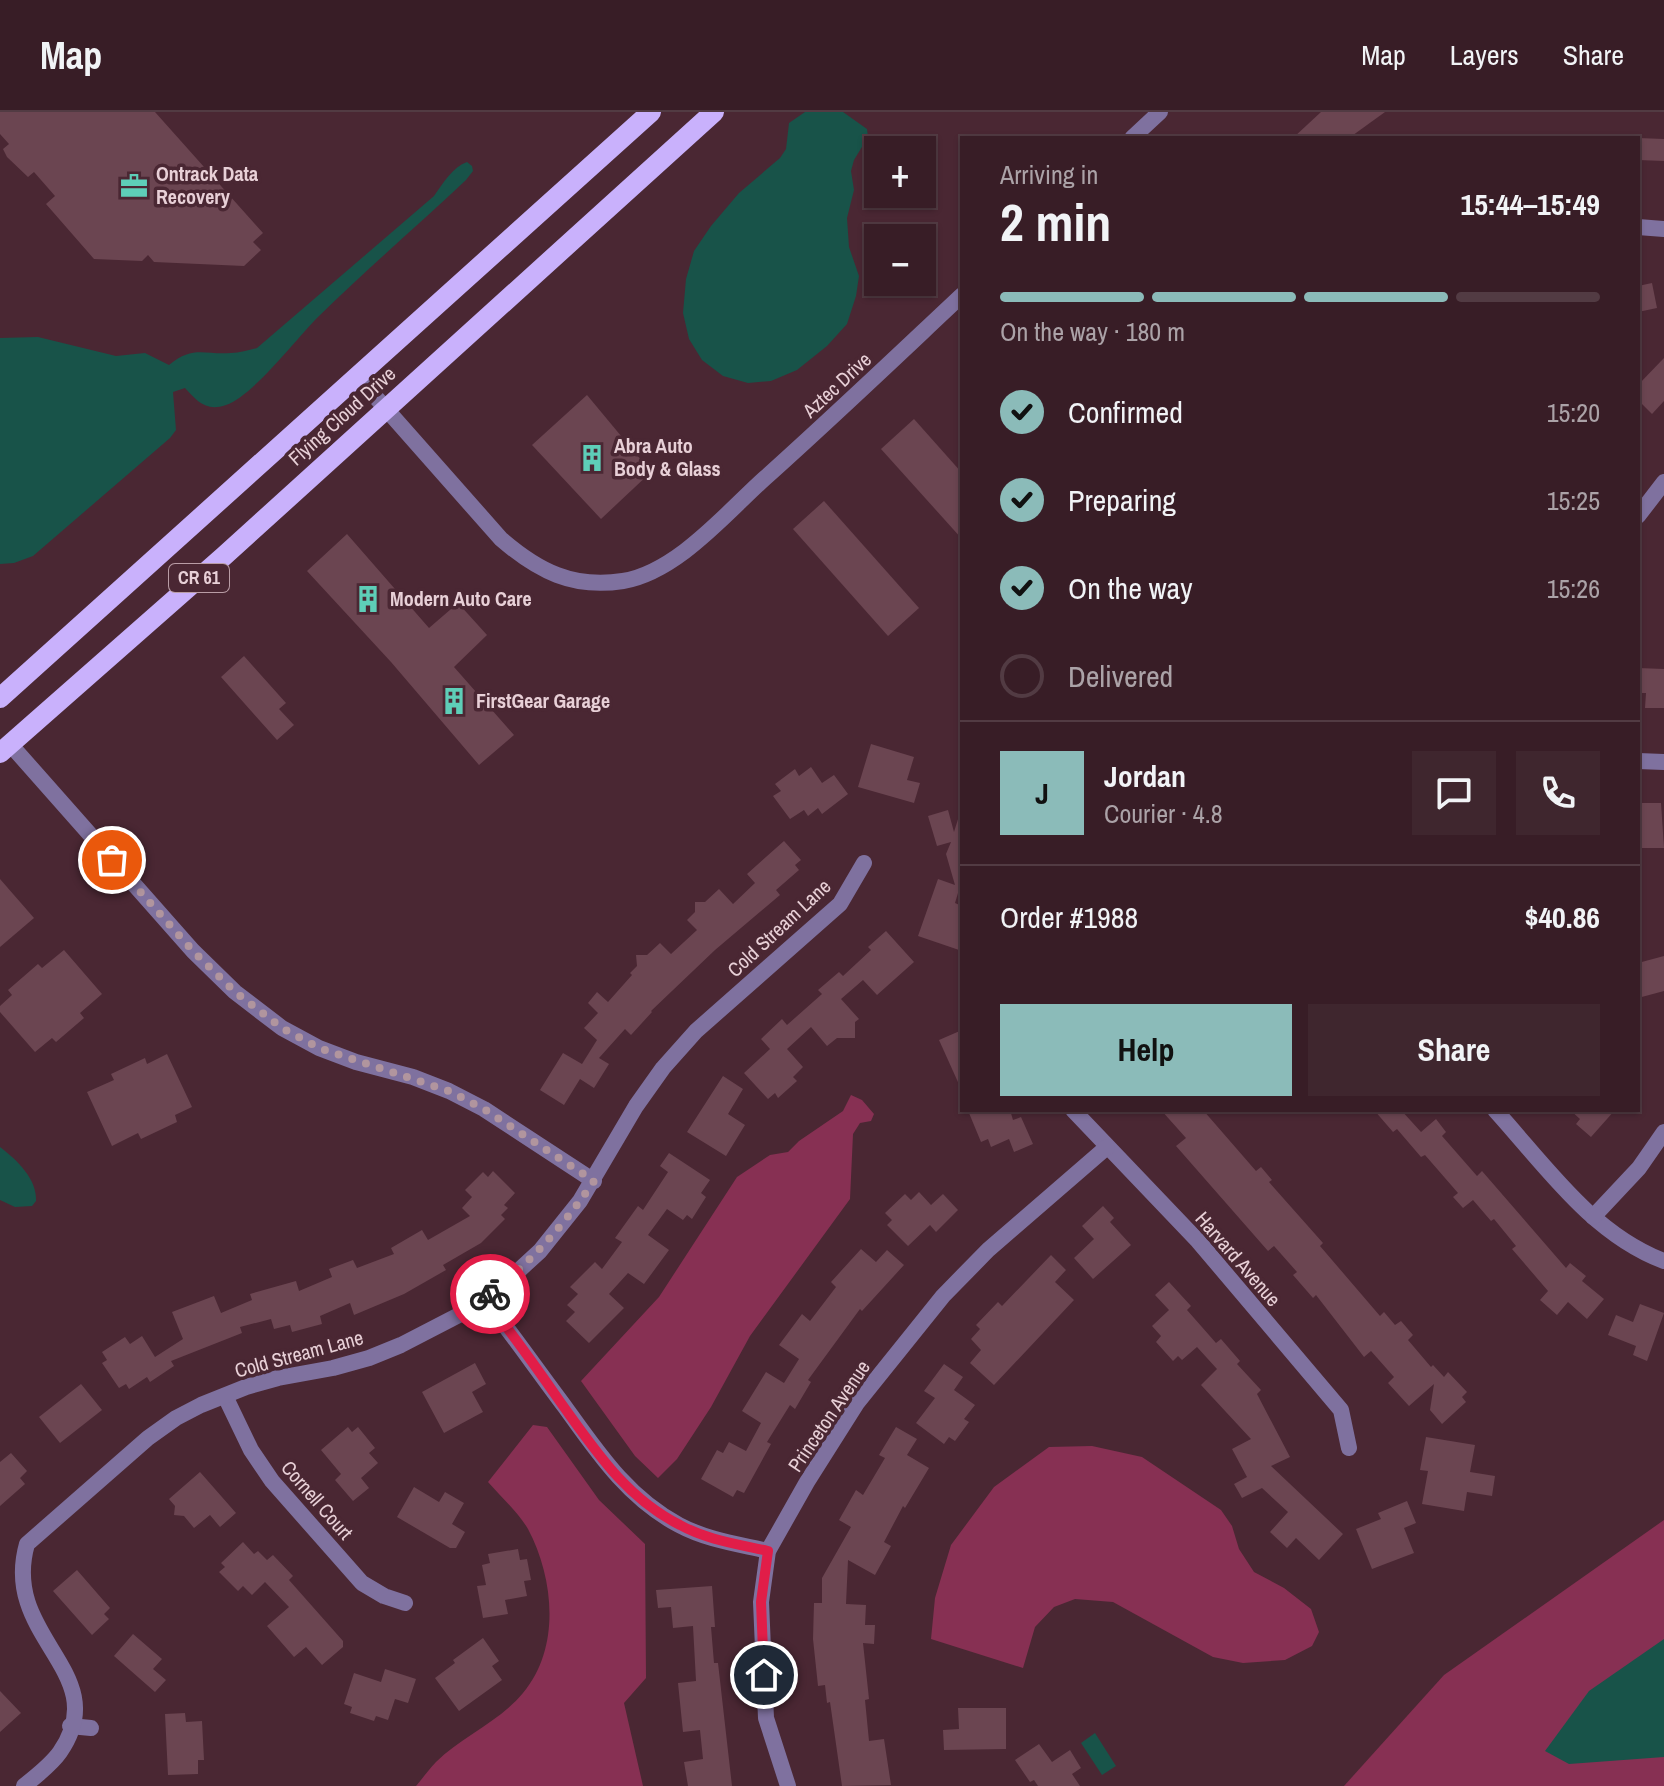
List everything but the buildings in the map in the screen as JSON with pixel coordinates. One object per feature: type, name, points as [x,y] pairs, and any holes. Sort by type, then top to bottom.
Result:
[{"type":"main road","name":"Flying Cloud Drive","points":[[0,698],[651,112]]},
{"type":"main road","name":"Flying Cloud Drive","points":[[5,748],[714,112]]},
{"type":"street","points":[[1134,136],[1160,112]]},
{"type":"street","points":[[1640,227],[1664,229]]},
{"type":"street","name":"Aztec Drive","points":[[357,376],[501,539],[526,561],[558,577],[591,582],[625,580],[657,569],[686,551],[960,297]]},
{"type":"street","points":[[1640,513],[1664,482]]},
{"type":"street","points":[[5,748],[193,951],[235,992],[270,1019],[319,1048],[449,1091],[484,1109],[594,1181]]},
{"type":"street","points":[[1640,761],[1664,762]]},
{"type":"street","name":"Cold Stream Lane","points":[[5,1582],[12,1561],[27,1544],[148,1438],[176,1418],[225,1396],[278,1378],[369,1358],[433,1330],[484,1298],[540,1251],[563,1224],[594,1181],[636,1106],[663,1068],[696,1031],[840,904],[864,863]]},
{"type":"street","name":"Harvard Avenue","points":[[1075,1112],[1198,1241],[1341,1410],[1349,1448]]},
{"type":"street","points":[[1497,1112],[1593,1217],[1648,1255],[1664,1261]]},
{"type":"street","points":[[1593,1217],[1639,1168],[1664,1132]]},
{"type":"street","name":"Princeton Avenue","points":[[788,1786],[777,1760],[766,1718],[761,1602],[768,1551],[857,1403],[943,1296],[988,1250],[1107,1147]]},
{"type":"street","points":[[484,1298],[605,1463],[628,1489],[652,1509],[681,1526],[712,1539],[768,1551]]},
{"type":"street","name":"Cornell Court","points":[[225,1396],[251,1450],[272,1481],[362,1583],[384,1596],[405,1603]]},
{"type":"street","points":[[24,1786],[61,1751],[70,1726],[65,1693],[38,1657]]},
{"type":"street","points":[[70,1726],[91,1728]]},
{"type":"shaded area","points":[[805,112],[843,112],[867,129],[868,136],[864,136],[864,144],[851,171],[854,190],[847,218],[849,247],[859,276],[856,296],[847,324],[827,346],[797,370],[771,381],[748,383],[723,376],[702,360],[689,339],[683,313],[686,279],[694,251],[711,226],[739,193],[780,158],[786,149],[789,123]]},
{"type":"shaded area","points":[[467,162],[473,171],[466,180],[318,317],[249,391],[219,407],[198,401],[185,388],[173,392],[176,430],[170,438],[33,556],[0,564],[0,338],[38,337],[116,356],[145,353],[169,365],[192,353],[234,353],[257,348],[434,196],[453,172]]},
{"type":"shaded area","points":[[851,1095],[862,1100],[874,1114],[871,1121],[860,1123],[853,1134],[850,1199],[750,1336],[711,1407],[677,1459],[658,1478],[635,1456],[581,1381],[659,1297],[737,1177],[770,1155],[788,1152],[843,1111]]},
{"type":"shaded area","points":[[0,1147],[30,1178],[36,1201],[32,1206],[15,1207],[0,1200]]},
{"type":"shaded area","points":[[533,1425],[547,1427],[599,1500],[645,1544],[646,1678],[624,1703],[643,1786],[416,1786],[446,1753],[492,1721],[523,1693],[543,1655],[550,1612],[544,1569],[528,1529],[488,1482]]},
{"type":"shaded area","points":[[1092,1446],[1142,1457],[1221,1510],[1232,1526],[1239,1549],[1254,1572],[1284,1588],[1311,1609],[1319,1632],[1312,1646],[1285,1660],[1243,1663],[1213,1657],[1113,1602],[1075,1599],[1054,1607],[1035,1627],[1023,1668],[931,1639],[935,1598],[951,1545],[994,1487],[1049,1447]]},
{"type":"shaded area","points":[[1664,1520],[1664,1786],[1344,1786],[1444,1675]]},
{"type":"shaded area","points":[[1664,1639],[1664,1757],[1569,1764],[1545,1751],[1589,1691]]},
{"type":"shaded area","points":[[1095,1733],[1116,1766],[1102,1775],[1081,1743]]},
{"type":"way so far","points":[[112,860],[193,951],[235,992],[282,1028],[319,1048],[356,1062],[413,1077],[449,1091],[484,1109],[594,1181],[540,1251],[490,1294]]},
{"type":"place","name":"Ontrack Data Recovery","points":[[134,186]]},
{"type":"place","name":"Abra Auto Body & Glass","points":[[592,458]]},
{"type":"place","name":"Modern Auto Care","points":[[368,599]]},
{"type":"place","name":"FirstGear Garage","points":[[454,701]]},
{"type":"route","points":[[490,1294],[484,1298],[605,1463],[628,1489],[652,1509],[681,1526],[712,1539],[768,1551],[761,1602],[764,1675]]}]
